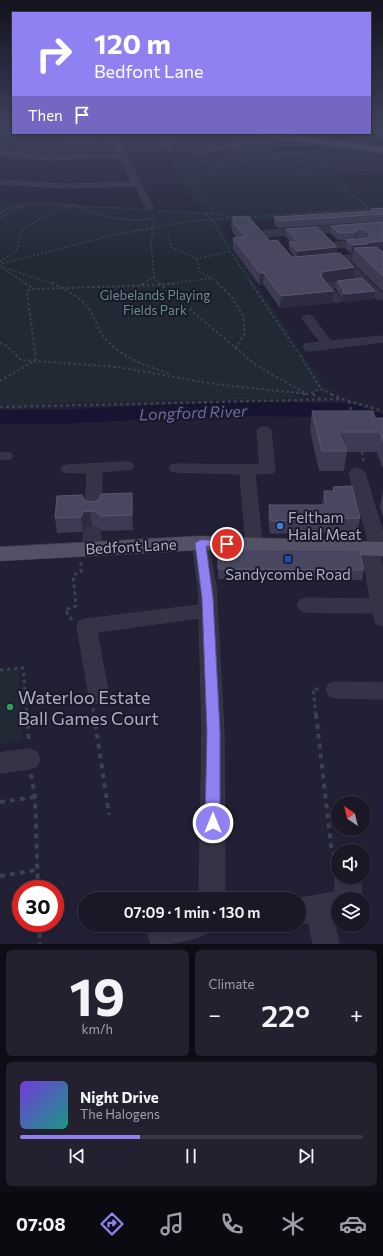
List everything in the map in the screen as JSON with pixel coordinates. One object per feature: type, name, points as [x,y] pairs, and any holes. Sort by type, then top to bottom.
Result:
[{"type":"main road","name":"Bedfont Lane","points":[[0,554],[88,546],[200,543],[377,548]]},
{"type":"street","points":[[131,172],[148,209]]},
{"type":"street","points":[[0,182],[65,186],[137,184]]},
{"type":"street","points":[[326,220],[345,239]]},
{"type":"street","points":[[278,243],[266,234],[383,225]]},
{"type":"street","points":[[320,230],[380,297]]},
{"type":"street","points":[[335,245],[363,243],[360,240]]},
{"type":"street","points":[[315,261],[383,255]]},
{"type":"street","points":[[337,300],[326,286],[365,282]]},
{"type":"street","points":[[308,318],[328,345]]},
{"type":"street","points":[[309,347],[383,339]]},
{"type":"street","points":[[176,468],[268,470],[264,431]]},
{"type":"street","points":[[68,469],[127,466]]},
{"type":"street","points":[[93,510],[95,468]]},
{"type":"street","points":[[247,470],[254,544]]},
{"type":"street","points":[[306,605],[382,612],[377,548],[357,473]]},
{"type":"street","points":[[200,543],[207,587],[213,732],[212,892]]},
{"type":"street","points":[[99,696],[86,626],[208,610]]},
{"type":"street","points":[[336,690],[383,691]]},
{"type":"street","points":[[0,764],[29,751]]},
{"type":"street","points":[[319,908],[326,944]]},
{"type":"street","points":[[161,935],[172,932]]},
{"type":"path","points":[[189,172],[191,180],[203,200],[214,214]]},
{"type":"path","points":[[137,184],[191,180],[209,172]]},
{"type":"path","points":[[289,172],[309,174],[341,172]]},
{"type":"path","points":[[328,173],[369,209]]},
{"type":"path","points":[[0,218],[5,214],[28,204]]},
{"type":"path","points":[[0,213],[28,204],[148,209],[214,214],[238,218],[153,228],[113,235],[0,265]]},
{"type":"path","points":[[0,265],[16,251],[23,230],[41,218],[73,205],[107,216],[138,220],[154,218],[151,242],[154,277],[161,285],[257,366],[307,394]]},
{"type":"path","points":[[246,217],[376,209]]},
{"type":"path","points":[[0,213],[5,214]]},
{"type":"path","points":[[206,214],[212,220],[230,251],[321,389],[342,399],[383,411]]},
{"type":"path","points":[[169,235],[171,247],[197,259],[230,251]]},
{"type":"path","points":[[197,259],[200,272],[212,278],[231,296],[243,316],[245,333],[235,348]]},
{"type":"path","points":[[0,265],[63,289],[75,296],[90,310],[102,335],[113,346],[133,359],[178,377]]},
{"type":"path","points":[[0,265],[34,289]]},
{"type":"path","points":[[139,286],[154,277]]},
{"type":"path","points":[[36,360],[27,291],[34,289],[161,285],[212,278]]},
{"type":"path","points":[[0,343],[6,345],[21,360],[117,366],[214,384],[307,394],[321,389]]},
{"type":"path","points":[[0,381],[36,360]]},
{"type":"path","points":[[311,393],[322,400]]},
{"type":"path","points":[[0,407],[342,399]]},
{"type":"path","points":[[349,401],[354,420]]},
{"type":"path","points":[[76,606],[73,575],[81,572],[88,546]]},
{"type":"path","points":[[0,670],[23,668],[29,751],[35,797],[38,880]]},
{"type":"path","points":[[313,689],[331,844]]},
{"type":"path","points":[[99,696],[91,698],[109,815]]},
{"type":"path","points":[[0,802],[35,797]]},
{"type":"path","points":[[0,876],[37,870]]},
{"type":"path","points":[[39,932],[40,944]]},
{"type":"green space","name":"Glebelands Playing Fields Park","points":[[174,172],[332,172],[354,189],[383,187],[383,213],[335,217],[324,220],[312,218],[254,222],[242,220],[243,219],[231,219],[221,226],[227,238],[241,247],[233,248],[325,387],[337,391],[289,393],[299,398],[55,403],[9,410],[8,404],[0,404],[0,200],[24,203],[200,209],[200,204],[192,202],[190,199],[194,197],[186,193],[190,189],[182,187],[181,181],[184,179],[176,175]]},
{"type":"green space","name":"Waterloo Estate Ball Games Court","points":[[19,669],[21,741],[0,744],[0,672]]},
{"type":"building","points":[[383,208],[383,214],[278,221],[274,217],[373,211],[371,209]]},
{"type":"building","points":[[248,216],[270,241],[277,240],[291,256],[295,257],[340,253],[354,267],[322,272],[321,276],[333,291],[281,296],[264,273],[260,273],[233,238],[245,237],[233,221],[235,221],[232,217]]},
{"type":"building","points":[[383,222],[383,241],[366,243],[367,244],[352,245],[346,240],[368,238],[371,235],[364,229],[357,229],[356,232],[338,233],[331,226]]},
{"type":"building","points":[[317,227],[337,247],[297,251],[289,242],[298,242],[286,229]]},
{"type":"building","points":[[376,247],[383,252],[383,276],[354,248]]},
{"type":"building","points":[[362,278],[375,291],[343,294],[344,291],[337,281]]},
{"type":"building","points":[[312,411],[373,411],[375,418],[383,418],[383,441],[380,432],[338,432],[347,451],[322,451]]},
{"type":"building","points":[[352,486],[360,518],[271,521],[269,505],[326,505],[324,491],[334,491],[333,487]]},
{"type":"building","points":[[132,493],[132,515],[100,516],[97,512],[90,511],[83,512],[81,517],[55,518],[57,496],[82,495],[85,501],[92,502],[99,500],[101,494]]},
{"type":"building","points":[[218,549],[360,550],[364,570],[218,569]]},
{"type":"waterway","name":"Longford River","points":[[0,417],[58,417],[223,409],[350,410],[383,423]]},
{"type":"place","name":"Feltham Halal Meat","points":[[280,526]]},
{"type":"place","name":"Sandycombe Road","points":[[288,559]]},
{"type":"place","name":"Waterloo Estate Ball Games Court","points":[[10,707]]},
{"type":"route","points":[[213,823],[213,732],[208,598],[200,543],[227,544]]}]
